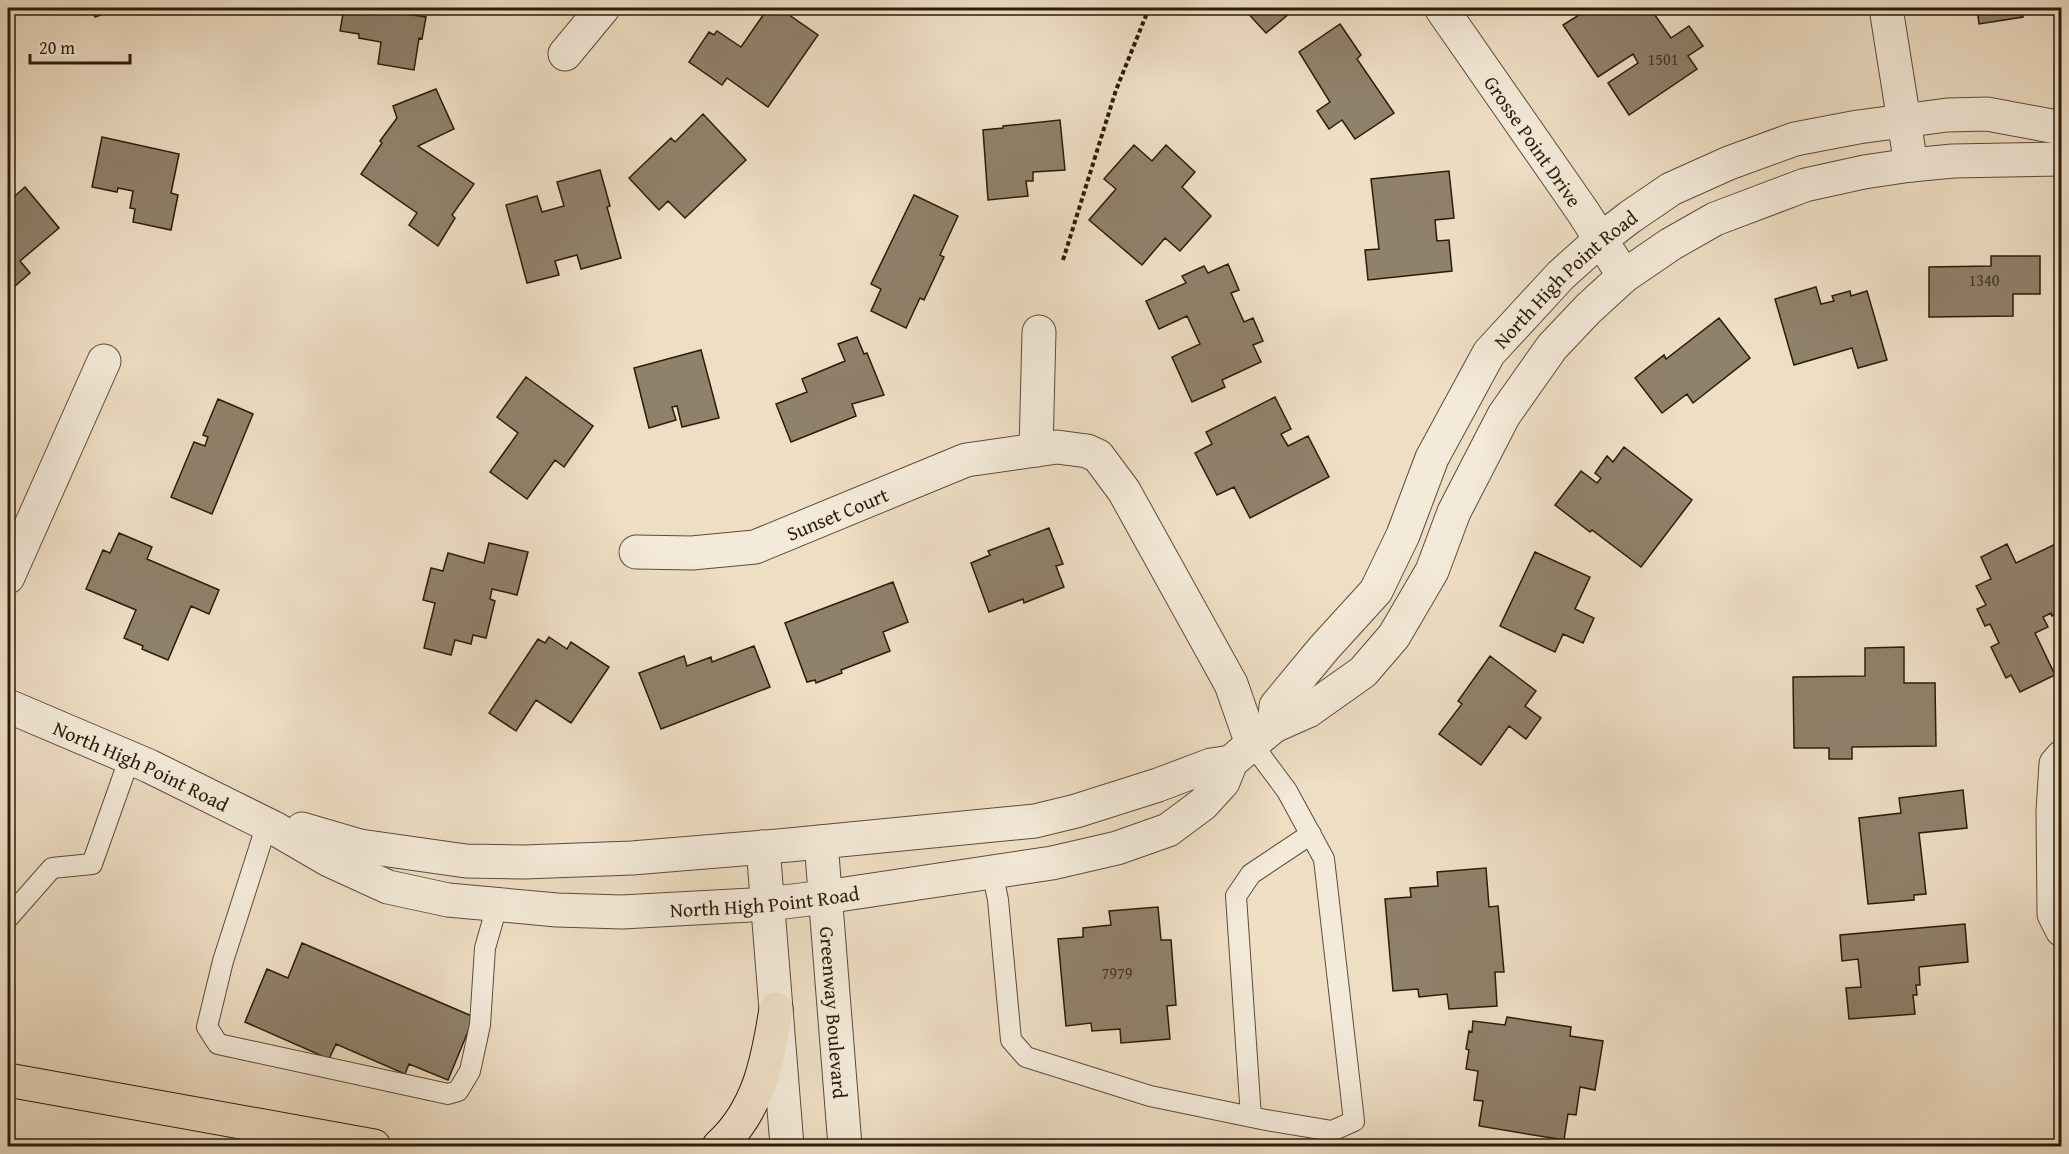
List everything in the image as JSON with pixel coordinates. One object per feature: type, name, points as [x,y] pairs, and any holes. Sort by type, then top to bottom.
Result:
[{"type":"highway","points":[[720,1146],[742,1120],[757,1093],[768,1054],[776,1009]]},
{"type":"highway","points":[[8,1080],[374,1146]]},
{"type":"street","points":[[565,54],[603,8]]},
{"type":"street","name":"Grosse Point Drive","points":[[1441,8],[1583,212],[1624,276]]},
{"type":"street","points":[[1886,8],[1911,165]]},
{"type":"street","name":"North High Point Road","points":[[8,706],[130,758],[271,826],[329,860],[388,886],[448,900],[497,906],[622,912],[768,904],[1052,863],[1117,848],[1168,830],[1203,804],[1253,744],[1276,706],[1324,648],[1376,591],[1403,535],[1432,458],[1489,353],[1561,275],[1600,240],[1671,189],[1728,163],[1795,139],[1858,127],[1947,115],[1987,114],[2061,128]]},
{"type":"street","name":"North High Point Road","points":[[271,826],[298,828],[372,848],[447,859],[492,862],[632,858],[1035,821],[1148,788],[1211,765],[1253,744],[1308,711],[1363,672],[1394,636],[1432,571],[1454,512],[1504,415],[1552,347],[1624,276],[1671,244],[1715,219],[1752,203],[1805,185],[1864,172],[1911,165],[1953,161],[2061,159]]},
{"type":"street","points":[[1036,450],[1039,332]]},
{"type":"street","points":[[8,577],[104,361]]},
{"type":"street","name":"Sunset Court","points":[[636,552],[692,553],[755,547],[966,460],[1057,447],[1087,451],[1098,456],[1124,491],[1231,684],[1253,744]]},
{"type":"street","points":[[2061,757],[2056,764],[2053,811],[2054,914],[2061,930]]},
{"type":"street","name":"Greenway Boulevard","points":[[821,842],[845,1146]]},
{"type":"street","points":[[763,847],[787,1146]]},
{"type":"lane","points":[[992,871],[998,900],[1011,1040],[1026,1057],[1150,1096],[1251,1117],[1332,1131],[1354,1121],[1324,859],[1287,791],[1253,744]]},
{"type":"lane","points":[[8,918],[52,868],[92,864],[130,758]]},
{"type":"lane","points":[[271,826],[223,961],[207,1027],[218,1044],[448,1094],[458,1091],[470,1071],[480,1025],[484,948],[497,906]]},
{"type":"lane","points":[[1251,1117],[1236,896],[1251,874],[1311,834]]},
{"type":"path","points":[[1063,260],[1116,90],[1149,8]]},
{"type":"building","points":[[91,8],[120,8],[95,17]]},
{"type":"building","points":[[344,8],[407,8],[406,14],[426,17],[422,39],[419,38],[414,70],[378,64],[381,42],[359,38],[359,34],[340,31]]},
{"type":"building","points":[[771,8],[779,8],[818,35],[768,107],[727,78],[722,85],[689,62],[709,32],[714,35],[717,31],[741,47],[766,11],[768,12]]},
{"type":"building","points":[[1243,8],[1296,8],[1266,33]]},
{"type":"building","points":[[1590,8],[1612,8],[1615,12],[1622,8],[1650,8],[1671,38],[1689,26],[1703,46],[1688,56],[1697,69],[1629,115],[1608,83],[1638,63],[1633,54],[1598,77],[1563,25]]},
{"type":"building","points":[[1977,8],[2022,8],[2023,17],[1979,24]]},
{"type":"building","points":[[1340,24],[1361,55],[1357,59],[1394,113],[1355,139],[1342,120],[1329,129],[1317,111],[1330,102],[1299,52]]},
{"type":"building","points":[[436,89],[454,129],[418,146],[474,184],[452,215],[455,218],[438,246],[409,225],[417,213],[361,174],[382,143],[380,141],[397,118],[393,106]]},
{"type":"building","points":[[703,114],[746,160],[685,218],[668,201],[659,210],[629,178],[671,138],[675,142]]},
{"type":"building","points":[[1060,120],[1065,170],[1033,172],[1033,181],[1026,181],[1028,196],[988,200],[983,130]]},
{"type":"building","points":[[102,137],[179,154],[171,193],[178,195],[171,230],[133,222],[135,209],[130,208],[133,191],[118,188],[117,192],[92,187]]},
{"type":"building","points":[[1134,145],[1152,161],[1166,145],[1195,172],[1182,187],[1211,216],[1180,251],[1165,238],[1142,265],[1089,220],[1116,189],[1104,179]]},
{"type":"building","points":[[600,170],[621,258],[581,269],[577,255],[555,261],[559,275],[527,283],[506,205],[537,196],[542,212],[564,206],[557,182]]},
{"type":"building","points":[[1449,171],[1454,218],[1435,220],[1437,241],[1449,240],[1452,271],[1368,280],[1365,250],[1379,249],[1371,179]]},
{"type":"building","points":[[25,187],[59,228],[20,261],[30,273],[8,292],[8,202]]},
{"type":"building","points":[[914,195],[958,216],[940,255],[944,257],[924,300],[920,298],[906,328],[871,311],[881,289],[871,284]]},
{"type":"building","points":[[1991,256],[2040,256],[2040,294],[2013,294],[2013,316],[1929,317],[1929,267],[1991,266]]},
{"type":"building","points":[[1228,264],[1239,290],[1231,293],[1244,322],[1253,318],[1263,341],[1253,345],[1261,362],[1222,380],[1225,387],[1192,402],[1172,357],[1200,344],[1187,316],[1159,329],[1146,301],[1186,283],[1182,276],[1204,266],[1208,273]]},
{"type":"building","points":[[1816,287],[1821,304],[1834,301],[1832,296],[1850,291],[1851,296],[1867,291],[1887,360],[1858,368],[1852,348],[1794,365],[1775,299]]},
{"type":"building","points":[[1719,318],[1750,358],[1693,403],[1687,394],[1662,413],[1635,378],[1664,355],[1666,359]]},
{"type":"building","points":[[857,337],[864,354],[867,353],[884,395],[852,404],[856,416],[791,442],[776,404],[807,392],[802,379],[845,361],[838,344]]},
{"type":"building","points":[[701,350],[719,418],[682,427],[677,406],[672,407],[676,420],[649,428],[634,368]]},
{"type":"building","points":[[526,377],[593,426],[564,467],[555,460],[527,499],[490,472],[518,433],[497,417]]},
{"type":"building","points":[[1275,397],[1291,429],[1281,434],[1288,446],[1308,436],[1329,477],[1250,518],[1234,487],[1217,495],[1195,453],[1212,444],[1206,432]]},
{"type":"building","points":[[218,399],[253,414],[212,514],[171,497],[194,442],[205,446],[208,437],[203,435]]},
{"type":"building","points":[[1624,447],[1692,500],[1641,567],[1555,505],[1581,471],[1597,483],[1601,478],[1595,473],[1607,456],[1613,462]]},
{"type":"building","points":[[1049,528],[1063,564],[1056,566],[1064,587],[1024,603],[1023,599],[989,612],[971,563],[990,555],[988,551]]},
{"type":"building","points":[[119,533],[152,547],[147,559],[219,590],[209,614],[191,606],[168,660],[124,638],[136,610],[86,589],[103,550],[110,553]]},
{"type":"building","points":[[2062,541],[2062,612],[2052,616],[2051,613],[2043,617],[2048,627],[2035,633],[2055,675],[2020,692],[2011,675],[2006,678],[1991,647],[1999,643],[1990,624],[1985,626],[1977,609],[1986,605],[1976,586],[1991,579],[1981,557],[2007,544],[2016,563]]},
{"type":"building","points":[[489,543],[528,552],[517,595],[492,589],[490,599],[495,601],[486,638],[473,635],[471,644],[455,640],[451,655],[424,648],[435,603],[423,600],[431,568],[443,571],[448,553],[484,563]]},
{"type":"building","points":[[1535,552],[1590,577],[1575,609],[1594,618],[1583,643],[1563,634],[1555,652],[1500,626]]},
{"type":"building","points":[[893,582],[908,622],[883,632],[890,651],[841,670],[842,673],[816,683],[815,680],[807,682],[785,623]]},
{"type":"building","points":[[549,637],[567,649],[571,642],[609,667],[571,723],[536,700],[516,731],[489,713],[538,639],[545,643]]},
{"type":"building","points":[[754,646],[770,687],[661,729],[639,673],[684,656],[687,666],[711,657],[712,662]]},
{"type":"building","points":[[1904,647],[1904,683],[1935,683],[1936,746],[1852,747],[1852,759],[1829,759],[1829,748],[1794,748],[1793,677],[1865,676],[1865,648]]},
{"type":"building","points":[[1490,656],[1536,691],[1525,706],[1541,718],[1526,739],[1509,726],[1481,765],[1439,734],[1462,704],[1458,701]]},
{"type":"building","points":[[1963,790],[1967,828],[1919,833],[1926,894],[1914,895],[1914,900],[1868,904],[1859,818],[1901,813],[1899,798]]},
{"type":"building","points":[[1486,868],[1489,907],[1498,906],[1504,972],[1495,972],[1497,1006],[1449,1009],[1447,994],[1419,997],[1418,989],[1393,991],[1385,899],[1411,897],[1410,888],[1438,886],[1437,872]]},
{"type":"building","points":[[1158,907],[1161,940],[1171,940],[1176,1005],[1167,1006],[1170,1039],[1121,1043],[1120,1029],[1092,1031],[1091,1023],[1066,1026],[1058,939],[1083,937],[1083,928],[1111,925],[1109,911]]},
{"type":"building","points":[[1965,924],[1968,962],[1919,967],[1920,985],[1916,985],[1917,995],[1913,995],[1915,1014],[1849,1019],[1846,988],[1861,987],[1858,959],[1842,961],[1840,935]]},
{"type":"building","points":[[302,943],[474,1017],[448,1080],[409,1064],[405,1074],[336,1044],[329,1059],[245,1022],[267,969],[288,978]]},
{"type":"building","points":[[1507,1017],[1571,1027],[1570,1036],[1603,1041],[1595,1090],[1580,1087],[1576,1115],[1568,1114],[1564,1140],[1479,1126],[1483,1101],[1474,1100],[1478,1071],[1466,1069],[1469,1031],[1472,1032],[1473,1021],[1505,1025]]}]
